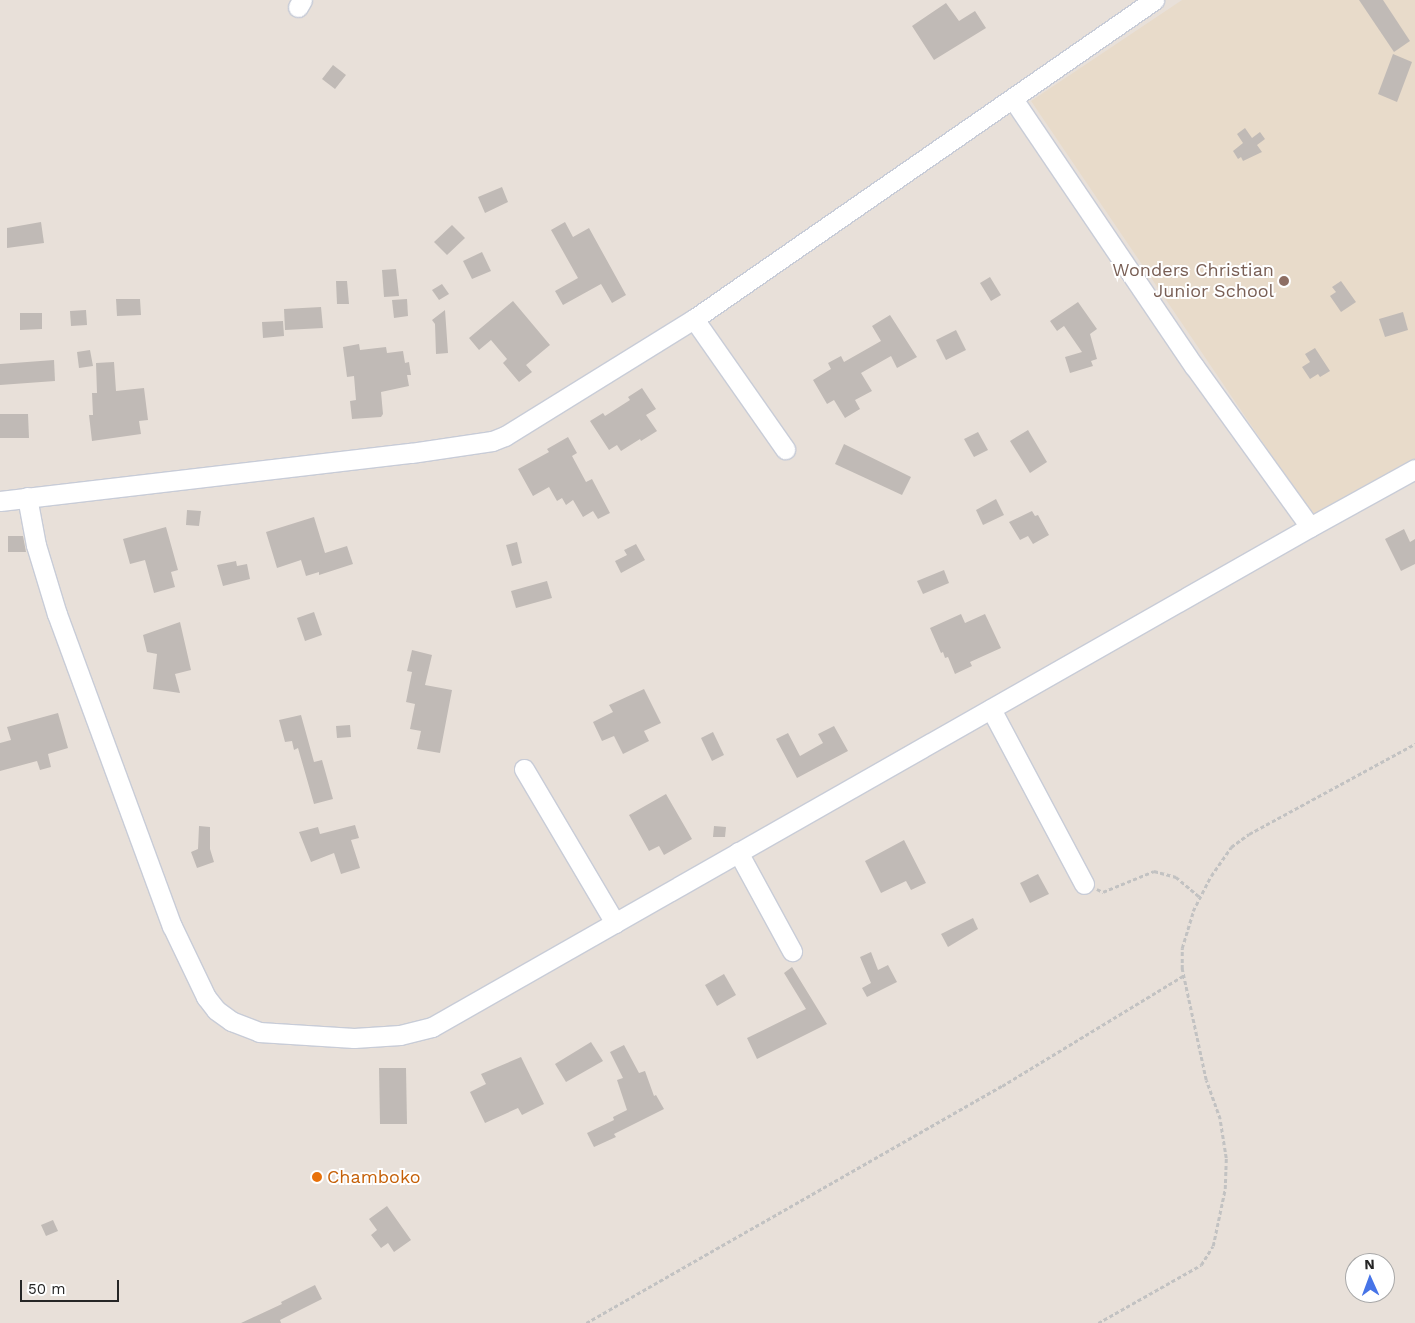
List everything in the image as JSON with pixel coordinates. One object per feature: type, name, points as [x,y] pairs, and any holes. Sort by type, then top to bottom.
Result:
[{"type":"street","points":[[0,501],[411,454],[492,441],[517,431],[694,319],[1154,0]]},
{"type":"street","points":[[1013,99],[1194,366],[1310,526]]},
{"type":"street","points":[[694,319],[785,449]]},
{"type":"street","points":[[27,497],[36,545],[57,614],[172,926],[206,997],[216,1010],[231,1021],[259,1032],[354,1038],[400,1035],[432,1027],[991,710],[1310,526],[1415,469]]},
{"type":"street","points":[[991,710],[1084,884]]},
{"type":"street","points":[[524,769],[615,923]]},
{"type":"street","points":[[738,852],[792,951]]},
{"type":"path","points":[[1098,1323],[1201,1265],[1213,1246],[1225,1189],[1226,1158],[1220,1119],[1206,1080],[1184,975],[1182,948],[1193,911],[1211,876],[1231,847],[1250,834],[1415,744]]},
{"type":"path","points":[[1084,884],[1103,892],[1154,871],[1176,877],[1200,897]]},
{"type":"path","points":[[586,1323],[985,1096],[1184,975]]},
{"type":"shaded area","name":"Wonders Christian Junior School","points":[[1182,0],[1415,0],[1415,461],[1314,518],[1031,101]]},
{"type":"building","points":[[1359,0],[1383,0],[1410,41],[1394,52]]},
{"type":"building","points":[[946,3],[959,21],[975,11],[986,28],[934,60],[912,26]]},
{"type":"building","points":[[1393,54],[1412,62],[1397,102],[1378,94]]},
{"type":"building","points":[[333,65],[346,75],[335,89],[322,79]]},
{"type":"building","points":[[1245,128],[1252,138],[1260,132],[1265,139],[1257,145],[1262,152],[1243,161],[1241,157],[1238,159],[1233,151],[1243,143],[1237,134]]},
{"type":"building","points":[[502,187],[508,202],[485,213],[478,197]]},
{"type":"building","points":[[41,222],[44,243],[7,248],[7,228]]},
{"type":"building","points":[[565,222],[573,237],[589,228],[626,295],[612,303],[601,284],[563,305],[555,291],[578,278],[551,230]]},
{"type":"building","points":[[452,225],[465,238],[447,255],[434,242]]},
{"type":"building","points":[[482,252],[491,271],[472,279],[463,261]]},
{"type":"building","points":[[396,269],[399,296],[384,297],[382,270]]},
{"type":"building","points":[[990,277],[1001,295],[991,301],[980,283]]},
{"type":"building","points":[[336,281],[347,281],[349,304],[337,304]]},
{"type":"building","points":[[1341,281],[1356,302],[1341,312],[1330,296],[1336,292],[1332,287]]},
{"type":"building","points":[[442,284],[449,294],[439,300],[432,290]]},
{"type":"building","points":[[116,299],[140,299],[141,315],[117,316]]},
{"type":"building","points":[[407,299],[408,316],[394,318],[392,300]]},
{"type":"building","points":[[513,301],[550,345],[526,365],[532,372],[519,382],[503,363],[507,359],[491,340],[479,350],[469,338]]},
{"type":"building","points":[[1078,302],[1097,329],[1090,334],[1097,359],[1091,361],[1093,366],[1070,373],[1065,357],[1082,352],[1064,326],[1057,331],[1050,321]]},
{"type":"building","points":[[321,307],[323,328],[285,330],[284,309]]},
{"type":"building","points":[[86,310],[87,325],[71,326],[70,311]]},
{"type":"building","points":[[445,310],[448,353],[436,354],[435,324],[432,320]]},
{"type":"building","points":[[1403,312],[1408,330],[1385,337],[1379,319]]},
{"type":"building","points":[[20,313],[42,313],[42,329],[20,330]]},
{"type":"building","points":[[890,315],[917,357],[897,368],[891,356],[861,373],[872,391],[855,400],[860,409],[845,418],[834,400],[827,404],[813,380],[831,369],[828,363],[841,356],[844,362],[881,341],[872,326]]},
{"type":"building","points":[[283,321],[284,336],[263,338],[262,322]]},
{"type":"building","points":[[956,330],[966,350],[946,360],[936,340]]},
{"type":"building","points":[[359,344],[360,350],[386,347],[387,353],[403,351],[405,363],[409,362],[411,375],[407,375],[409,386],[381,392],[383,414],[381,417],[352,419],[350,401],[356,400],[354,376],[347,377],[343,347]]},
{"type":"building","points":[[1315,348],[1330,371],[1320,377],[1318,374],[1310,379],[1302,367],[1310,362],[1305,354]]},
{"type":"building","points":[[90,350],[93,366],[79,368],[77,352]]},
{"type":"building","points":[[54,360],[55,381],[0,385],[0,364]]},
{"type":"building","points":[[114,362],[116,391],[144,388],[148,420],[139,421],[141,434],[92,441],[89,415],[93,415],[92,393],[97,393],[96,363]]},
{"type":"building","points":[[642,388],[656,409],[646,415],[657,431],[621,451],[617,445],[609,450],[590,421],[603,413],[605,416],[630,400],[628,397]]},
{"type":"building","points":[[0,414],[28,414],[29,438],[0,438]]},
{"type":"building","points":[[1028,430],[1047,462],[1030,473],[1010,441]]},
{"type":"building","points":[[978,432],[988,450],[974,457],[964,439]]},
{"type":"building","points":[[568,437],[577,453],[572,456],[586,482],[592,479],[610,513],[598,519],[593,511],[583,517],[573,500],[566,505],[562,498],[557,501],[549,487],[533,496],[518,469],[549,452],[547,449]]},
{"type":"building","points":[[844,444],[911,477],[902,495],[835,464]]},
{"type":"building","points":[[996,499],[1004,515],[983,525],[976,510]]},
{"type":"building","points":[[187,510],[201,511],[199,526],[186,525]]},
{"type":"building","points":[[1032,511],[1035,516],[1038,515],[1049,535],[1033,544],[1028,536],[1020,540],[1009,522]]},
{"type":"building","points":[[314,517],[325,553],[347,546],[353,564],[319,575],[319,572],[306,576],[301,560],[277,568],[266,532]]},
{"type":"building","points":[[166,527],[178,570],[171,572],[175,587],[154,593],[145,560],[130,564],[123,539]]},
{"type":"building","points":[[1404,529],[1410,542],[1415,539],[1415,564],[1401,571],[1385,539]]},
{"type":"building","points":[[8,536],[23,536],[26,552],[8,552]]},
{"type":"building","points":[[517,542],[522,563],[512,566],[506,545]]},
{"type":"building","points":[[636,544],[645,560],[621,573],[615,561],[627,555],[624,550]]},
{"type":"building","points":[[236,561],[237,566],[247,564],[250,579],[223,586],[217,565]]},
{"type":"building","points":[[944,570],[949,583],[923,594],[917,581]]},
{"type":"building","points":[[547,581],[552,598],[516,608],[511,591]]},
{"type":"building","points":[[314,612],[322,635],[305,641],[297,618]]},
{"type":"building","points":[[961,614],[965,623],[985,614],[1001,648],[970,662],[972,666],[955,674],[948,657],[945,658],[943,652],[941,653],[930,628]]},
{"type":"building","points":[[180,622],[191,670],[175,674],[180,693],[153,689],[157,654],[147,652],[143,635]]},
{"type":"building","points":[[412,650],[432,655],[425,685],[452,690],[440,753],[417,749],[421,731],[410,729],[415,704],[406,702],[412,672],[407,671]]},
{"type":"building","points":[[644,689],[661,723],[644,731],[649,741],[623,754],[614,736],[602,741],[593,722],[613,712],[609,705]]},
{"type":"building","points":[[58,713],[68,748],[48,754],[51,767],[40,770],[37,761],[0,771],[0,743],[11,740],[7,727]]},
{"type":"building","points":[[301,715],[314,762],[322,760],[333,799],[314,804],[298,748],[294,750],[292,741],[285,742],[279,720]]},
{"type":"building","points":[[350,725],[351,737],[337,738],[336,726]]},
{"type":"building","points":[[834,726],[848,751],[797,778],[776,739],[788,733],[800,756],[823,743],[818,734]]},
{"type":"building","points":[[713,732],[724,755],[712,761],[701,738]]},
{"type":"building","points":[[666,794],[692,839],[664,855],[659,846],[649,851],[629,815]]},
{"type":"building","points":[[355,825],[359,838],[351,840],[360,868],[341,874],[334,853],[311,862],[299,832],[318,827],[320,834]]},
{"type":"building","points":[[199,826],[210,827],[210,849],[214,862],[197,868],[191,852],[198,849]]},
{"type":"building","points":[[714,826],[726,827],[725,837],[713,837]]},
{"type":"building","points":[[904,840],[926,883],[911,890],[906,881],[881,893],[865,861]]},
{"type":"building","points":[[1038,874],[1049,894],[1030,903],[1020,883]]},
{"type":"building","points":[[973,918],[978,929],[948,947],[941,934]]},
{"type":"building","points":[[871,952],[878,970],[888,965],[897,982],[867,997],[862,988],[871,983],[860,957]]},
{"type":"building","points":[[792,967],[827,1024],[757,1059],[747,1038],[806,1009],[784,973]]},
{"type":"building","points":[[724,974],[736,995],[717,1006],[705,985]]},
{"type":"building","points":[[591,1042],[603,1061],[566,1082],[555,1064]]},
{"type":"building","points":[[624,1045],[639,1073],[645,1071],[654,1096],[656,1095],[664,1109],[614,1134],[616,1137],[594,1147],[587,1133],[614,1120],[613,1117],[627,1110],[617,1080],[623,1078],[610,1052]]},
{"type":"building","points":[[521,1057],[544,1104],[522,1115],[518,1108],[485,1123],[470,1092],[486,1084],[481,1074]]},
{"type":"building","points":[[379,1068],[406,1068],[407,1124],[380,1124]]},
{"type":"building","points":[[387,1206],[411,1240],[394,1252],[388,1243],[381,1248],[371,1235],[377,1230],[369,1219]]},
{"type":"building","points":[[53,1220],[58,1231],[46,1236],[41,1225]]},
{"type":"building","points":[[315,1285],[322,1299],[280,1320],[281,1323],[241,1323],[282,1304],[281,1302]]},
{"type":"place","name":"Wonders Christian Junior School","points":[[1284,281]]},
{"type":"place","name":"Chamboko","points":[[317,1177]]}]
